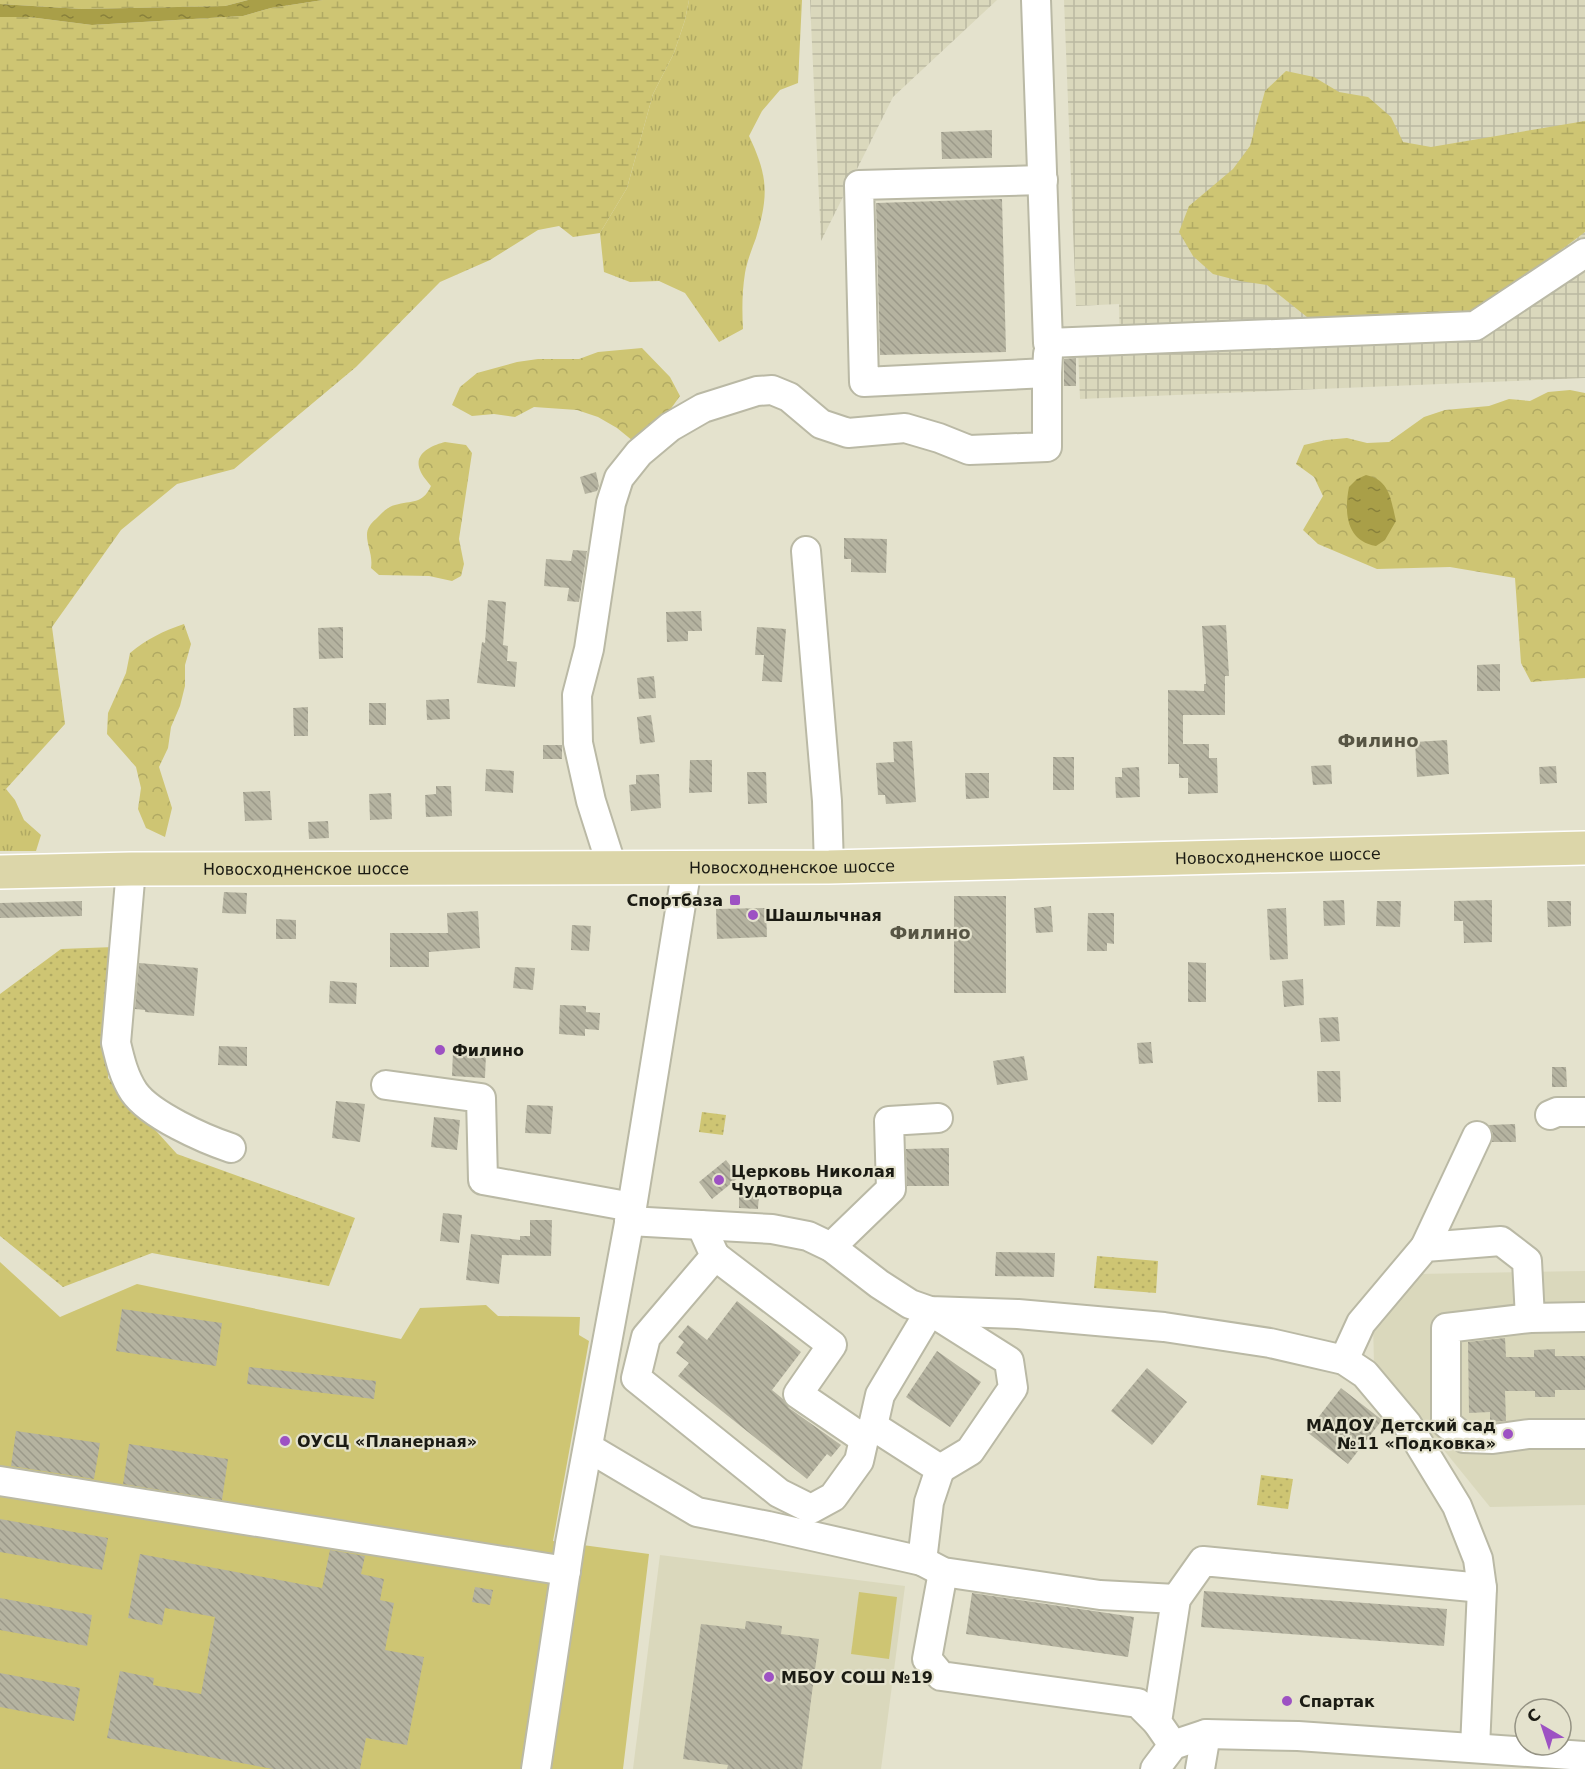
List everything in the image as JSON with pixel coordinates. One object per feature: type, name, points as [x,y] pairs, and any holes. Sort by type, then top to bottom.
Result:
[{"type":"main road","name":"Новосходненское шоссе","points":[[0,872],[131,869],[829,867],[1585,848]]},
{"type":"street","points":[[612,867],[591,801],[578,743],[577,695],[589,649],[610,503],[619,478],[639,453],[670,427],[703,408],[757,391],[772,390],[789,397],[821,424],[848,433],[905,428],[969,450],[1047,447],[1048,343],[1036,0]]},
{"type":"street","points":[[1043,180],[859,185],[864,382],[1047,373]]},
{"type":"street","points":[[1048,343],[1475,327],[1585,253]]},
{"type":"street","points":[[806,551],[829,867]]},
{"type":"street","points":[[536,1769],[566,1571],[631,1214],[687,867]]},
{"type":"street","points":[[131,869],[116,1043],[123,1071],[135,1094],[160,1114],[202,1139],[231,1148]]},
{"type":"street","points":[[386,1085],[481,1098],[483,1180],[631,1214],[701,1225],[772,1229],[808,1236],[831,1247],[910,1305],[930,1311],[1018,1314],[1164,1328],[1270,1343],[1344,1359],[1365,1374],[1407,1424],[1457,1506],[1478,1559],[1482,1588],[1475,1748]]},
{"type":"street","points":[[1550,1115],[1585,1112]]},
{"type":"street","points":[[831,1247],[891,1189],[889,1121],[938,1118]]},
{"type":"street","points":[[1344,1359],[1361,1323],[1425,1247],[1477,1136]]},
{"type":"street","points":[[701,1225],[715,1256],[832,1345],[798,1394],[940,1470]]},
{"type":"street","points":[[1425,1247],[1501,1241],[1527,1261],[1530,1318]]},
{"type":"street","points":[[715,1256],[646,1337],[636,1378],[779,1493],[812,1509],[833,1497],[859,1461],[880,1395],[930,1311]]},
{"type":"street","points":[[930,1311],[1009,1361],[1013,1388],[970,1451],[940,1470],[929,1502],[933,1566],[927,1659],[941,1676],[1138,1703],[1157,1722],[1173,1745]]},
{"type":"street","points":[[1585,1317],[1530,1318],[1446,1328],[1446,1423],[1464,1438],[1493,1439],[1529,1434],[1585,1434]]},
{"type":"street","points":[[589,1448],[697,1512],[768,1526],[933,1566],[1100,1594],[1176,1599]]},
{"type":"street","points":[[0,1481],[566,1571]]},
{"type":"street","points":[[1157,1722],[1176,1599],[1203,1561],[1482,1588]]},
{"type":"street","points":[[1200,1769],[1206,1734]]},
{"type":"street","points":[[1155,1769],[1173,1745],[1206,1734],[1298,1736],[1585,1756]]},
{"type":"shaded area","points":[[810,0],[997,0],[893,97],[821,241]]},
{"type":"shaded area","points":[[1064,0],[1585,0],[1585,378],[1080,399],[1078,348],[1120,346],[1119,304],[1076,306]]},
{"type":"shaded area","name":"МАДОУ Детский сад №11 «Подковка»","points":[[1585,1271],[1585,1505],[1490,1507],[1374,1364],[1373,1322],[1418,1274]]},
{"type":"shaded area","name":"МБОУ СОШ №19","points":[[660,1555],[905,1586],[881,1769],[633,1769]]},
{"type":"green space","points":[[0,0],[248,0],[225,6],[82,9],[0,4]]},
{"type":"green space","points":[[323,0],[689,0],[674,53],[653,94],[627,188],[600,233],[573,237],[559,226],[538,230],[490,260],[440,282],[356,367],[234,469],[177,484],[121,530],[52,627],[65,724],[6,789],[0,789],[0,17],[29,17],[92,25],[243,16],[271,8]]},
{"type":"green space","points":[[689,0],[802,0],[798,83],[780,90],[762,111],[749,136],[760,163],[765,197],[745,273],[743,329],[719,342],[685,293],[659,281],[630,282],[604,272],[600,233],[627,188],[653,94],[674,53]]},
{"type":"green space","points":[[1286,71],[1314,77],[1339,92],[1368,97],[1391,117],[1403,142],[1431,147],[1585,121],[1585,232],[1517,283],[1462,317],[1312,321],[1267,285],[1213,274],[1193,256],[1179,232],[1189,206],[1233,169],[1250,146],[1265,91]]},
{"type":"green space","points":[[642,348],[670,377],[680,396],[667,414],[633,441],[598,417],[577,410],[534,407],[515,417],[494,414],[472,416],[452,405],[460,387],[477,373],[517,362],[538,359],[579,359],[598,352]]},
{"type":"green space","points":[[1570,390],[1585,393],[1585,678],[1531,682],[1521,663],[1515,578],[1450,567],[1377,569],[1318,544],[1303,530],[1323,496],[1314,477],[1296,464],[1304,445],[1347,438],[1367,443],[1389,442],[1424,417],[1445,410],[1489,406],[1509,399],[1530,401],[1548,392]]},
{"type":"green space","points":[[445,442],[466,445],[472,453],[459,539],[464,564],[461,576],[452,581],[429,576],[379,575],[371,568],[367,535],[369,528],[372,522],[389,507],[416,501],[428,492],[431,486],[421,472],[419,459],[425,451]]},
{"type":"green space","points":[[184,624],[191,644],[185,665],[185,686],[171,727],[168,748],[159,767],[172,808],[165,837],[146,828],[138,809],[141,788],[136,767],[107,734],[108,713],[126,673],[130,653],[156,636]]},
{"type":"green space","points":[[0,789],[6,789],[15,800],[24,820],[41,835],[36,851],[0,851]]},
{"type":"green space","points":[[114,947],[108,1078],[177,1154],[355,1218],[329,1286],[152,1253],[63,1287],[0,1236],[0,994],[61,949]]},
{"type":"green space","points":[[702,1112],[726,1115],[723,1135],[699,1132]]},
{"type":"green space","points":[[1097,1256],[1158,1261],[1156,1293],[1094,1288]]},
{"type":"green space","name":"ОУСЦ «Планерная»","points":[[0,1262],[60,1317],[137,1284],[401,1339],[420,1308],[486,1305],[498,1316],[580,1317],[579,1335],[589,1341],[553,1541],[649,1554],[623,1769],[0,1769]]},
{"type":"green space","points":[[1261,1475],[1293,1479],[1288,1509],[1257,1505]]},
{"type":"green space","points":[[859,1592],[897,1597],[889,1659],[851,1654]]},
{"type":"water","points":[[248,0],[323,0],[271,8],[243,16],[92,25],[29,17],[0,17],[0,4],[82,9],[225,6]]},
{"type":"water","points":[[1366,475],[1380,481],[1385,486],[1391,499],[1396,521],[1385,540],[1376,546],[1358,538],[1349,524],[1347,515],[1349,487],[1357,479]]},
{"type":"building","points":[[992,130],[992,158],[942,159],[941,132]]},
{"type":"building","points":[[1002,199],[1006,352],[880,355],[876,203]]},
{"type":"building","points":[[1076,358],[1076,386],[1064,386],[1064,359]]},
{"type":"building","points":[[596,472],[599,486],[597,491],[585,494],[580,477]]},
{"type":"building","points":[[844,538],[887,539],[886,573],[851,572],[851,559],[844,559]]},
{"type":"building","points":[[573,550],[587,551],[579,602],[567,601],[569,588],[544,586],[546,559],[571,561]]},
{"type":"building","points":[[488,600],[506,602],[503,645],[508,646],[507,661],[517,662],[515,687],[477,683],[482,642],[485,643]]},
{"type":"building","points":[[701,611],[702,631],[688,631],[688,641],[667,642],[666,612]]},
{"type":"building","points":[[1226,625],[1229,676],[1225,676],[1225,715],[1183,715],[1183,744],[1209,744],[1209,758],[1217,758],[1218,793],[1188,794],[1188,778],[1179,778],[1179,764],[1168,764],[1168,690],[1204,691],[1204,684],[1206,684],[1202,626]]},
{"type":"building","points":[[343,627],[343,658],[319,659],[318,628]]},
{"type":"building","points":[[757,627],[786,629],[782,682],[762,681],[764,655],[755,655]]},
{"type":"building","points":[[1500,664],[1500,691],[1477,691],[1477,665]]},
{"type":"building","points":[[654,676],[656,698],[639,699],[637,678]]},
{"type":"building","points":[[449,699],[450,719],[427,720],[426,700]]},
{"type":"building","points":[[369,703],[386,703],[386,725],[369,725]]},
{"type":"building","points":[[308,707],[308,736],[294,736],[293,708]]},
{"type":"building","points":[[651,715],[655,742],[640,744],[637,717]]},
{"type":"building","points":[[1447,740],[1449,774],[1417,777],[1415,742]]},
{"type":"building","points":[[912,741],[916,802],[886,804],[885,795],[878,795],[876,763],[894,762],[893,742]]},
{"type":"building","points":[[543,745],[562,745],[562,759],[543,759]]},
{"type":"building","points":[[1053,757],[1074,757],[1074,790],[1053,790]]},
{"type":"building","points":[[690,760],[712,760],[712,792],[689,793]]},
{"type":"building","points":[[1331,765],[1332,784],[1313,785],[1311,766]]},
{"type":"building","points":[[1556,766],[1557,783],[1540,784],[1539,767]]},
{"type":"building","points":[[1139,767],[1140,797],[1116,798],[1115,777],[1122,777],[1122,768]]},
{"type":"building","points":[[486,769],[514,771],[513,793],[485,791]]},
{"type":"building","points":[[747,772],[766,772],[767,803],[748,804]]},
{"type":"building","points":[[965,773],[989,773],[989,798],[966,799]]},
{"type":"building","points":[[659,774],[661,808],[631,811],[629,785],[636,784],[636,775]]},
{"type":"building","points":[[436,786],[451,786],[452,816],[426,817],[425,795],[436,794]]},
{"type":"building","points":[[270,791],[272,820],[245,821],[243,792]]},
{"type":"building","points":[[391,793],[392,819],[370,820],[369,794]]},
{"type":"building","points":[[328,821],[329,838],[309,839],[308,822]]},
{"type":"building","points":[[224,892],[247,893],[246,914],[222,913]]},
{"type":"building","points":[[954,896],[1006,896],[1006,993],[954,993]]},
{"type":"building","points":[[1344,900],[1345,925],[1324,926],[1323,901]]},
{"type":"building","points":[[1492,900],[1492,942],[1464,943],[1463,921],[1454,921],[1454,901]]},
{"type":"building","points":[[82,901],[82,916],[0,918],[0,903]]},
{"type":"building","points":[[1377,901],[1401,901],[1400,927],[1376,926]]},
{"type":"building","points":[[1547,901],[1571,901],[1571,926],[1548,927]]},
{"type":"building","points":[[1051,906],[1053,932],[1036,933],[1034,908]]},
{"type":"building","points":[[766,908],[767,937],[717,939],[716,909]]},
{"type":"building","points":[[1286,908],[1288,959],[1270,960],[1267,909]]},
{"type":"building","points":[[478,911],[480,948],[429,952],[429,967],[390,967],[390,933],[448,933],[447,913]]},
{"type":"building","points":[[1088,913],[1114,913],[1114,944],[1107,943],[1107,951],[1087,951]]},
{"type":"building","points":[[276,919],[296,920],[296,939],[276,939]]},
{"type":"building","points":[[572,925],[591,926],[589,951],[571,950]]},
{"type":"building","points":[[1188,962],[1206,963],[1206,1002],[1188,1002]]},
{"type":"building","points":[[139,963],[198,968],[194,1016],[145,1012],[145,1010],[135,1009]]},
{"type":"building","points":[[515,967],[535,968],[533,990],[513,988]]},
{"type":"building","points":[[1303,979],[1304,1005],[1284,1007],[1282,981]]},
{"type":"building","points":[[330,981],[357,983],[356,1004],[329,1003]]},
{"type":"building","points":[[560,1005],[586,1006],[586,1012],[600,1013],[599,1030],[585,1029],[585,1036],[559,1034]]},
{"type":"building","points":[[1338,1017],[1340,1041],[1321,1042],[1319,1018]]},
{"type":"building","points":[[1151,1042],[1153,1063],[1139,1064],[1137,1043]]},
{"type":"building","points":[[219,1046],[247,1047],[247,1066],[218,1065]]},
{"type":"building","points":[[453,1051],[486,1053],[485,1078],[452,1076]]},
{"type":"building","points":[[1024,1056],[1028,1080],[997,1085],[993,1061]]},
{"type":"building","points":[[1552,1067],[1566,1067],[1567,1087],[1552,1087]]},
{"type":"building","points":[[1317,1071],[1340,1071],[1341,1102],[1318,1102]]},
{"type":"building","points":[[336,1101],[365,1104],[360,1142],[332,1138]]},
{"type":"building","points":[[527,1105],[553,1106],[551,1134],[525,1133]]},
{"type":"building","points":[[434,1117],[460,1120],[457,1150],[431,1147]]},
{"type":"building","points":[[1515,1124],[1516,1142],[1492,1142],[1493,1134],[1489,1125]]},
{"type":"building","points":[[949,1148],[949,1186],[907,1186],[906,1149]]},
{"type":"building","name":"Церковь Николая Чудотворца","points":[[726,1160],[739,1177],[712,1199],[699,1182]]},
{"type":"building","points":[[739,1194],[759,1194],[758,1209],[739,1208]]},
{"type":"building","points":[[443,1213],[462,1215],[459,1243],[440,1241]]},
{"type":"building","points":[[530,1220],[552,1220],[551,1256],[502,1255],[499,1284],[466,1280],[471,1234],[520,1240],[520,1236],[530,1236]]},
{"type":"building","points":[[996,1252],[1055,1253],[1054,1277],[995,1276]]},
{"type":"building","points":[[737,1301],[801,1352],[772,1390],[783,1399],[789,1408],[841,1445],[831,1457],[827,1454],[807,1479],[678,1376],[689,1363],[676,1353],[684,1342],[678,1337],[688,1325],[707,1340]]},
{"type":"building","points":[[122,1309],[222,1323],[216,1366],[116,1351]]},
{"type":"building","points":[[1505,1338],[1506,1357],[1534,1357],[1534,1350],[1555,1349],[1555,1356],[1585,1356],[1585,1390],[1555,1390],[1555,1397],[1535,1397],[1535,1391],[1505,1391],[1506,1421],[1490,1422],[1490,1412],[1469,1413],[1468,1342]]},
{"type":"building","points":[[937,1351],[981,1382],[950,1427],[906,1397]]},
{"type":"building","points":[[249,1367],[376,1381],[374,1399],[247,1384]]},
{"type":"building","points":[[1147,1368],[1187,1402],[1152,1445],[1111,1411]]},
{"type":"building","points":[[1341,1388],[1382,1420],[1348,1464],[1307,1432]]},
{"type":"building","points":[[16,1431],[100,1443],[94,1479],[11,1466]]},
{"type":"building","points":[[129,1444],[228,1459],[222,1500],[123,1484]]},
{"type":"building","points":[[0,1519],[108,1538],[102,1570],[0,1552]]},
{"type":"building","points":[[330,1550],[365,1556],[361,1574],[384,1579],[380,1600],[394,1603],[385,1650],[424,1657],[407,1745],[366,1738],[360,1769],[273,1769],[107,1738],[120,1671],[154,1678],[153,1685],[201,1694],[215,1617],[165,1608],[162,1625],[128,1618],[140,1554],[322,1588]]},
{"type":"building","points":[[475,1587],[493,1590],[490,1605],[472,1602]]},
{"type":"building","points":[[1204,1591],[1447,1609],[1444,1646],[1201,1627]]},
{"type":"building","points":[[972,1593],[1134,1617],[1128,1657],[966,1634]]},
{"type":"building","points":[[0,1598],[92,1615],[87,1646],[0,1630]]},
{"type":"building","points":[[746,1621],[782,1626],[781,1634],[819,1639],[802,1769],[727,1769],[728,1765],[683,1759],[701,1624],[745,1629]]},
{"type":"building","points":[[0,1673],[80,1688],[74,1721],[0,1707]]},
{"type":"place","name":"Спортбаза","points":[[735,900]]},
{"type":"place","name":"Шашлычная","points":[[753,915]]},
{"type":"place","name":"Филино","points":[[440,1050]]},
{"type":"place","name":"Церковь Николая Чудотворца","points":[[719,1180]]},
{"type":"place","name":"МАДОУ Детский сад №11 «Подковка»","points":[[1508,1434]]},
{"type":"place","name":"ОУСЦ «Планерная»","points":[[285,1441]]},
{"type":"place","name":"МБОУ СОШ №19","points":[[769,1677]]},
{"type":"place","name":"Спартак","points":[[1287,1701]]},
{"type":"district","name":"Филино","points":[[1378,741]]},
{"type":"district","name":"Филино","points":[[930,933]]}]
